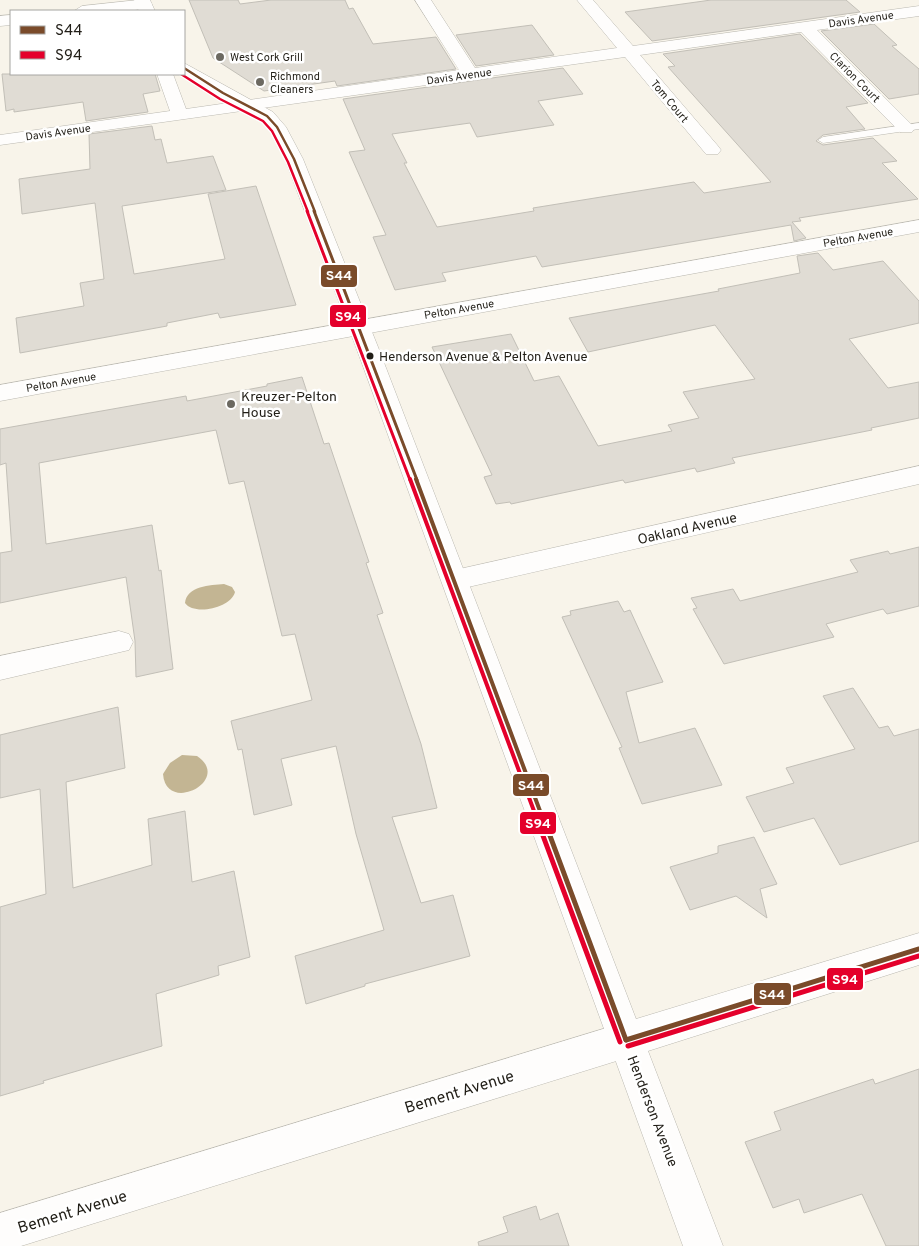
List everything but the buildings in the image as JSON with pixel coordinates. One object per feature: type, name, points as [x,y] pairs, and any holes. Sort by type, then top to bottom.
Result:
[{"type":"street","points":[[423,0],[470,74]]},
{"type":"street","name":"Tom Court","points":[[585,0],[712,150]]},
{"type":"street","points":[[92,10],[144,5]]},
{"type":"street","name":"Davis Avenue","points":[[0,140],[919,11]]},
{"type":"street","name":"Clarion Court","points":[[805,27],[912,127]]},
{"type":"street","name":"Henderson Avenue","points":[[185,69],[223,93],[266,116],[277,127],[294,160],[455,580],[703,1246]]},
{"type":"street","points":[[166,75],[180,115]]},
{"type":"street","name":"Pelton Avenue","points":[[0,393],[919,226]]},
{"type":"street","name":"Oakland Avenue","points":[[455,580],[919,475]]},
{"type":"street","points":[[0,668],[119,642]]},
{"type":"street","name":"Bement Avenue","points":[[0,1233],[919,949]]},
{"type":"lane","points":[[823,140],[912,127]]},
{"type":"shaded area","points":[[224,584],[232,587],[235,592],[232,598],[220,606],[196,609],[185,603],[190,593],[195,590],[206,586]]},
{"type":"shaded area","points":[[182,755],[197,756],[206,765],[207,775],[203,783],[185,793],[175,792],[167,786],[163,774],[170,763]]},
{"type":"transit line","name":"S44","points":[[185,69],[223,93],[267,116],[277,127],[294,159],[367,347],[626,1040]]},
{"type":"transit line","name":"S94","points":[[183,75],[220,99],[263,121],[272,131],[288,162],[361,349],[620,1042]]},
{"type":"transit line","name":"S44","points":[[626,1040],[919,949]]},
{"type":"transit line","name":"S94","points":[[628,1046],[919,956]]},
{"type":"place","name":"West Cork Grill","points":[[220,57]]},
{"type":"place","name":"Richmond Cleaners","points":[[260,82]]},
{"type":"place","name":"Henderson Avenue & Pelton Avenue","points":[[370,356]]},
{"type":"place","name":"Kreuzer-Pelton House","points":[[231,404]]}]
